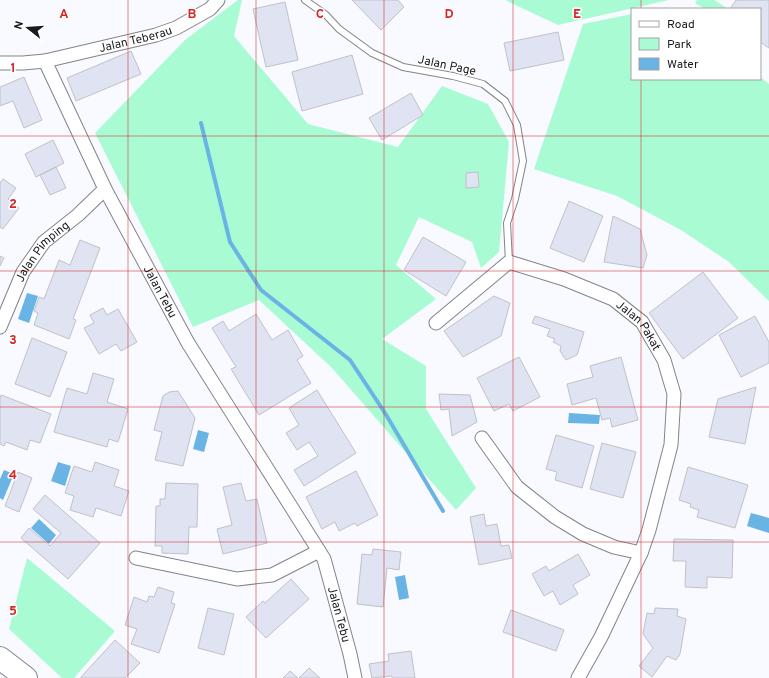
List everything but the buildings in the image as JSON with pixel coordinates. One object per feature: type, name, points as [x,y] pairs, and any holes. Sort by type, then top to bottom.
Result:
[{"type":"highway","points":[[0,658],[26,678]]},
{"type":"street","name":"Jalan Teberau","points":[[45,61],[156,35],[176,28],[210,9],[218,0]]},
{"type":"street","points":[[0,63],[45,61]]},
{"type":"street","name":"Jalan Tebu","points":[[45,61],[105,189],[188,343],[324,560],[350,654],[355,678]]},
{"type":"street","name":"Jalan Pimping","points":[[0,327],[23,272],[44,242],[78,215],[105,189]]},
{"type":"street","points":[[436,323],[509,262]]},
{"type":"street","name":"Jalan Pakat","points":[[509,262],[564,279],[613,299],[642,322],[664,360],[674,394],[671,445],[649,530],[641,553],[601,637],[578,678]]},
{"type":"street","points":[[482,438],[517,487],[555,517],[583,534],[614,547],[641,553]]},
{"type":"street","points":[[136,558],[237,579],[272,575],[319,551]]},
{"type":"lane","name":"Jalan Page","points":[[306,0],[326,15],[339,29],[372,54],[403,67],[453,76],[483,84],[505,101],[517,125],[523,161],[515,199],[507,223],[509,262]]},
{"type":"green space","points":[[238,0],[242,0],[234,36],[308,124],[398,147],[442,86],[488,104],[509,142],[499,252],[481,268],[472,242],[419,217],[396,265],[436,299],[382,339],[426,366],[426,409],[476,488],[456,510],[332,368],[259,300],[193,327],[95,133],[185,40]]},
{"type":"green space","points":[[505,0],[669,0],[631,8],[558,25]]},
{"type":"green space","points":[[697,0],[714,0],[727,8],[703,8],[695,3]]},
{"type":"green space","points":[[631,14],[631,80],[761,80],[761,78],[769,84],[769,301],[729,262],[681,230],[617,196],[534,169],[583,24]]},
{"type":"green space","points":[[27,558],[115,631],[74,678],[62,678],[9,629]]},
{"type":"water","points":[[27,293],[38,296],[29,323],[18,319]]},
{"type":"water","points":[[569,413],[600,415],[599,424],[568,423]]},
{"type":"water","points":[[198,430],[209,433],[204,452],[193,449]]},
{"type":"water","points":[[58,462],[71,466],[65,486],[51,481]]},
{"type":"water","points":[[4,470],[14,474],[3,500],[0,498],[0,479]]},
{"type":"water","points":[[751,513],[769,518],[769,533],[747,526]]},
{"type":"water","points":[[39,519],[56,535],[49,544],[31,528]]},
{"type":"water","points":[[405,575],[409,598],[399,600],[395,577]]},
{"type":"waterway","points":[[201,123],[230,242],[261,290],[350,360],[385,413],[443,511]]}]
